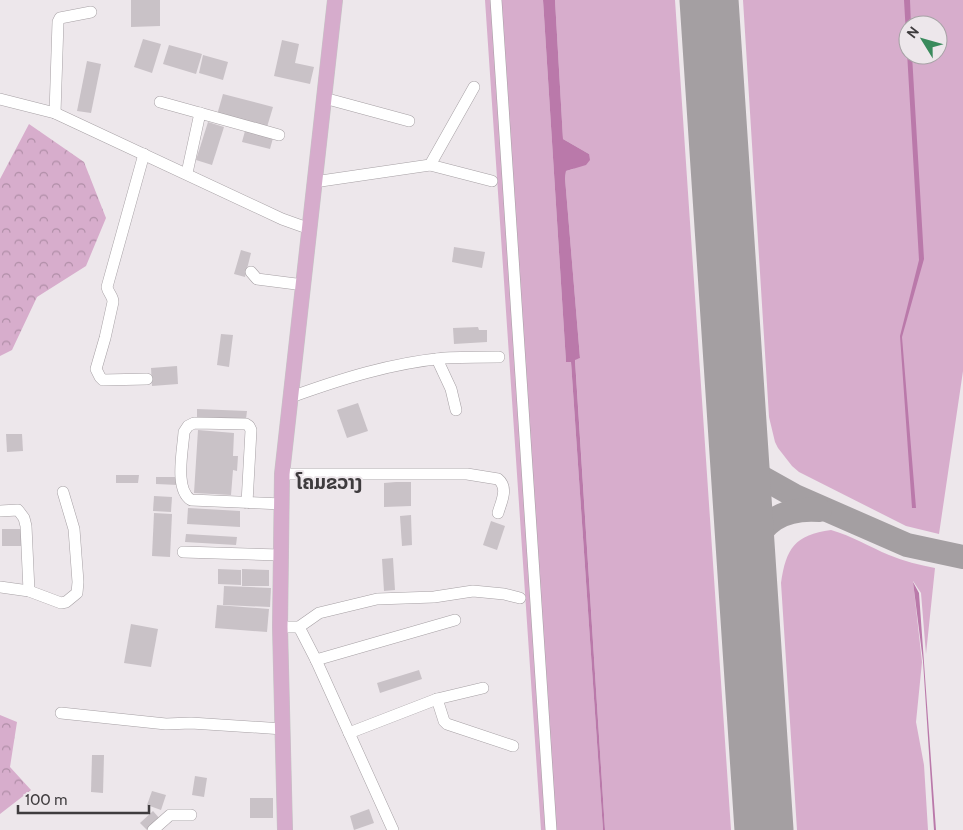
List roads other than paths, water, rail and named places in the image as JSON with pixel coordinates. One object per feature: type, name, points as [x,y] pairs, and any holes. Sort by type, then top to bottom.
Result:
[{"type":"main road","points":[[285,830],[280,627],[282,474],[335,0]]},
{"type":"street","points":[[496,0],[551,830]]},
{"type":"street","points":[[54,113],[58,22],[60,18],[91,12]]},
{"type":"street","points":[[430,165],[474,87]]},
{"type":"street","points":[[324,98],[409,121]]},
{"type":"street","points":[[0,99],[54,113],[282,219],[310,229]]},
{"type":"street","points":[[160,102],[280,135]]},
{"type":"street","points":[[187,174],[200,113]]},
{"type":"street","points":[[144,154],[107,287],[113,302],[96,369],[103,380],[147,379]]},
{"type":"street","points":[[314,182],[430,165],[492,181]]},
{"type":"street","points":[[251,272],[257,279],[304,285]]},
{"type":"street","points":[[291,397],[348,377],[394,366],[437,360],[499,357]]},
{"type":"street","points":[[437,360],[452,389],[456,410]]},
{"type":"street","points":[[247,503],[251,430],[249,426],[246,424],[194,422],[188,426],[184,432],[181,484],[183,492],[191,500],[247,503],[282,504]]},
{"type":"street","points":[[282,474],[467,474],[498,479],[504,492],[498,513]]},
{"type":"street","points":[[0,587],[29,591],[61,602],[66,602],[77,593],[78,582],[74,529],[63,492]]},
{"type":"street","points":[[0,511],[18,510],[24,518],[29,591]]},
{"type":"street","points":[[183,552],[281,555]]},
{"type":"street","points":[[280,627],[299,627],[319,613],[377,599],[434,597],[473,591],[504,594],[520,598]]},
{"type":"street","points":[[316,660],[455,620]]},
{"type":"street","points":[[299,627],[316,660],[393,830]]},
{"type":"street","points":[[349,733],[437,699],[483,688]]},
{"type":"street","points":[[437,699],[444,721],[447,724],[513,746]]},
{"type":"street","points":[[61,713],[166,724],[191,723],[283,729]]},
{"type":"street","points":[[154,830],[170,815],[191,815]]},
{"type":"district","name":"ໂຄມຂວາງ","points":[[329,482]]}]
